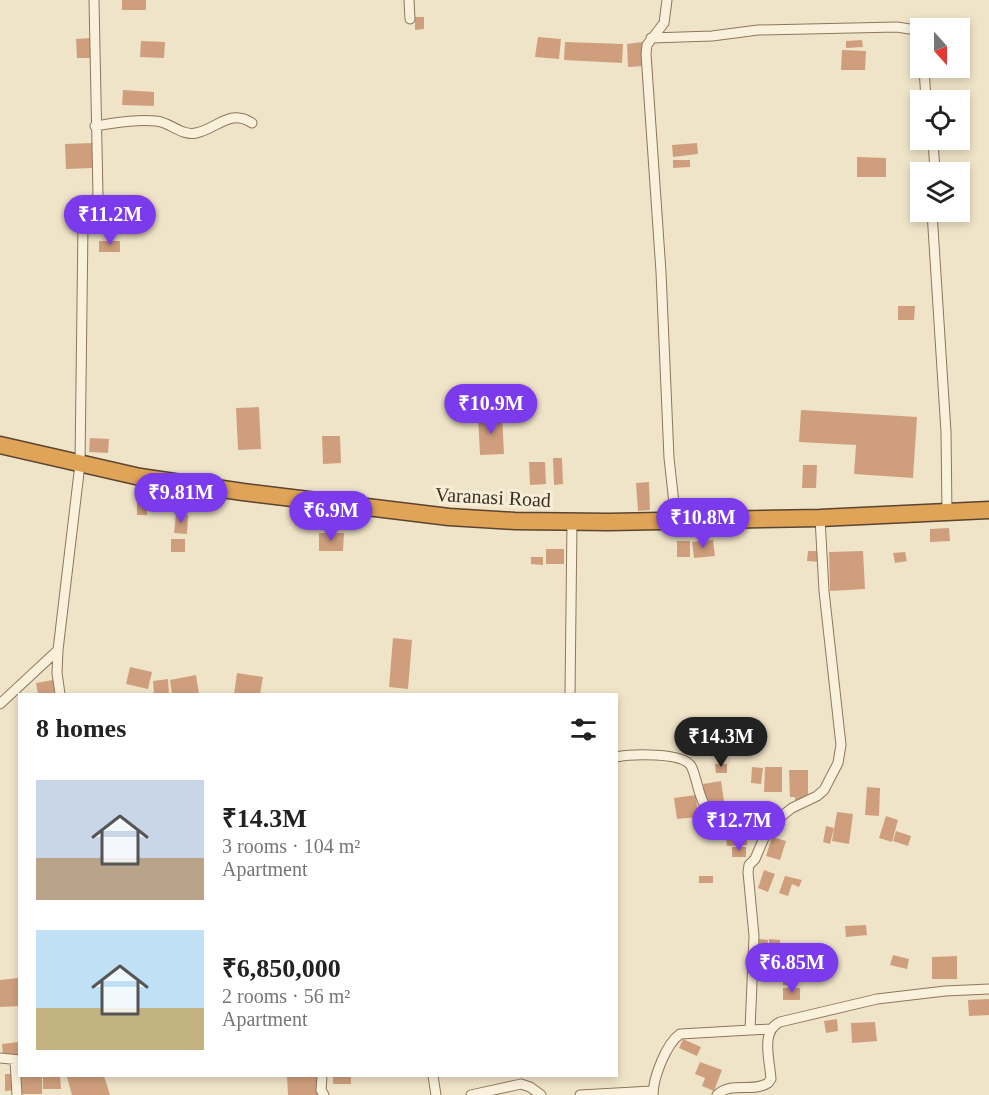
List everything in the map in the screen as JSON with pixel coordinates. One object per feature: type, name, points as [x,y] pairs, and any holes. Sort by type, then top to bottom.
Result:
[{"type":"highway","name":"Varanasi Road","points":[[0,445],[140,477],[231,491],[429,515],[515,521],[820,518],[989,510]]},
{"type":"street","points":[[62,693],[57,673],[58,650],[80,464],[82,233],[83,225],[98,195],[94,0]]},
{"type":"street","points":[[409,0],[410,19]]},
{"type":"street","points":[[668,0],[664,23],[647,45],[646,54],[661,272],[669,458],[676,521]]},
{"type":"street","points":[[651,39],[712,36],[774,29],[897,27],[910,29]]},
{"type":"street","points":[[95,126],[121,122],[156,121],[188,133],[196,133],[230,118],[242,117],[252,123]]},
{"type":"street","points":[[934,222],[946,432],[947,513]]},
{"type":"street","points":[[750,1030],[754,936],[749,865],[755,859],[770,826],[792,808],[824,790],[840,754],[820,518]]},
{"type":"street","points":[[570,693],[572,522]]},
{"type":"street","points":[[0,704],[58,650]]},
{"type":"street","points":[[618,757],[637,755],[683,759],[691,765],[698,795],[705,806],[770,826]]},
{"type":"street","points":[[580,1095],[652,1093],[658,1070],[677,1036],[685,1033],[771,1029],[780,1022],[877,999],[945,991],[989,989]]},
{"type":"street","points":[[717,1095],[729,1088],[755,1088],[768,1083],[771,1079],[768,1041],[771,1029]]},
{"type":"street","points":[[0,1058],[17,1060],[17,1095]]},
{"type":"street","points":[[322,1077],[321,1090],[324,1095]]},
{"type":"street","points":[[433,1077],[436,1095]]},
{"type":"street","points":[[471,1095],[521,1084],[531,1087],[541,1095]]},
{"type":"building","points":[[122,0],[146,0],[146,10],[122,10]]},
{"type":"building","points":[[415,17],[424,17],[424,29],[415,30]]},
{"type":"building","points":[[538,37],[561,39],[559,59],[535,57]]},
{"type":"building","points":[[90,38],[90,58],[77,58],[76,39]]},
{"type":"building","points":[[862,40],[863,47],[846,48],[846,41]]},
{"type":"building","points":[[141,41],[165,42],[164,58],[140,57]]},
{"type":"building","points":[[565,42],[623,44],[622,63],[564,60]]},
{"type":"building","points":[[642,42],[644,66],[628,67],[627,44]]},
{"type":"building","points":[[842,50],[866,51],[865,70],[841,70]]},
{"type":"building","points":[[123,90],[154,92],[154,106],[122,105]]},
{"type":"building","points":[[92,143],[93,168],[66,169],[65,144]]},
{"type":"building","points":[[697,143],[698,154],[673,157],[672,145]]},
{"type":"building","points":[[857,157],[886,158],[886,177],[857,177]]},
{"type":"building","points":[[673,160],[690,160],[690,167],[673,168]]},
{"type":"building","points":[[99,241],[120,241],[120,252],[99,252]]},
{"type":"building","points":[[898,306],[915,306],[914,320],[898,320]]},
{"type":"building","points":[[259,407],[261,449],[238,450],[236,408]]},
{"type":"building","points":[[801,410],[917,417],[913,478],[854,474],[856,445],[799,442]]},
{"type":"building","points":[[502,415],[504,454],[480,455],[478,416]]},
{"type":"building","points":[[322,436],[340,436],[341,463],[323,464]]},
{"type":"building","points":[[90,438],[109,439],[108,453],[89,452]]},
{"type":"building","points":[[553,458],[562,458],[563,484],[554,485]]},
{"type":"building","points":[[529,462],[545,462],[546,484],[530,485]]},
{"type":"building","points":[[803,465],[817,465],[816,488],[802,488]]},
{"type":"building","points":[[649,482],[650,510],[638,511],[636,483]]},
{"type":"building","points":[[137,500],[147,500],[147,515],[137,515]]},
{"type":"building","points":[[176,514],[188,515],[187,534],[174,533]]},
{"type":"building","points":[[949,528],[950,541],[930,542],[930,529]]},
{"type":"building","points":[[319,533],[344,533],[343,551],[319,551]]},
{"type":"building","points":[[171,539],[185,539],[185,552],[171,552]]},
{"type":"building","points":[[713,540],[715,556],[694,558],[692,542]]},
{"type":"building","points":[[677,541],[690,541],[690,557],[677,557]]},
{"type":"building","points":[[546,549],[564,549],[564,564],[546,564]]},
{"type":"building","points":[[808,551],[821,551],[820,562],[807,561]]},
{"type":"building","points":[[863,551],[865,589],[830,591],[829,552]]},
{"type":"building","points":[[905,552],[907,561],[895,563],[893,553]]},
{"type":"building","points":[[531,557],[543,557],[543,565],[531,564]]},
{"type":"building","points":[[393,638],[412,640],[408,689],[389,687]]},
{"type":"building","points":[[130,667],[152,672],[148,689],[126,684]]},
{"type":"building","points":[[237,673],[263,677],[260,693],[234,693]]},
{"type":"building","points":[[196,675],[199,693],[172,693],[170,680]]},
{"type":"building","points":[[168,679],[169,693],[154,693],[153,681]]},
{"type":"building","points":[[53,680],[55,693],[38,693],[36,683]]},
{"type":"building","points":[[715,764],[727,764],[727,773],[716,773]]},
{"type":"building","points":[[752,767],[763,768],[761,784],[751,783]]},
{"type":"building","points":[[765,767],[782,767],[782,792],[764,792]]},
{"type":"building","points":[[789,770],[808,770],[808,797],[803,797],[803,801],[795,801],[795,797],[790,797]]},
{"type":"building","points":[[721,781],[724,801],[707,804],[703,784]]},
{"type":"building","points":[[867,787],[880,788],[879,816],[865,815]]},
{"type":"building","points":[[696,795],[698,817],[677,819],[674,798]]},
{"type":"building","points":[[837,812],[853,814],[849,844],[832,841]]},
{"type":"building","points":[[886,816],[898,820],[892,842],[879,838]]},
{"type":"building","points":[[826,826],[834,828],[830,844],[823,842]]},
{"type":"building","points":[[896,831],[911,836],[908,846],[893,841]]},
{"type":"building","points":[[747,834],[747,845],[727,846],[726,835]]},
{"type":"building","points":[[772,837],[786,841],[780,860],[766,856]]},
{"type":"building","points":[[732,847],[746,847],[746,857],[732,857]]},
{"type":"building","points":[[764,870],[775,874],[768,892],[758,888]]},
{"type":"building","points":[[699,876],[713,876],[713,883],[699,883]]},
{"type":"building","points":[[785,876],[802,880],[799,887],[792,884],[788,896],[779,893]]},
{"type":"building","points":[[866,925],[867,935],[846,937],[845,926]]},
{"type":"building","points":[[759,939],[768,940],[765,962],[756,961]]},
{"type":"building","points":[[769,939],[780,940],[780,949],[769,949]]},
{"type":"building","points":[[893,955],[909,959],[907,969],[890,965]]},
{"type":"building","points":[[957,956],[957,979],[932,979],[932,957]]},
{"type":"building","points":[[783,964],[794,964],[794,985],[783,985]]},
{"type":"building","points":[[18,978],[18,1006],[0,1007],[0,980]]},
{"type":"building","points":[[783,988],[800,988],[800,1000],[783,1000]]},
{"type":"building","points":[[989,999],[989,1015],[969,1016],[968,1000]]},
{"type":"building","points":[[837,1019],[838,1031],[826,1033],[824,1021]]},
{"type":"building","points":[[875,1022],[877,1041],[852,1043],[851,1023]]},
{"type":"building","points":[[683,1039],[701,1047],[697,1056],[679,1048]]},
{"type":"building","points":[[18,1042],[18,1055],[3,1056],[2,1044]]},
{"type":"building","points":[[700,1062],[722,1070],[714,1091],[702,1086],[705,1078],[695,1074]]},
{"type":"building","points":[[5,1074],[14,1074],[15,1090],[5,1091]]},
{"type":"building","points":[[21,1077],[42,1077],[42,1094],[21,1094]]},
{"type":"building","points":[[43,1077],[60,1077],[61,1089],[43,1089]]},
{"type":"building","points":[[67,1077],[104,1077],[110,1095],[72,1095]]},
{"type":"building","points":[[287,1077],[317,1077],[318,1095],[288,1095]]},
{"type":"building","points":[[333,1077],[351,1077],[351,1084],[333,1084]]}]
